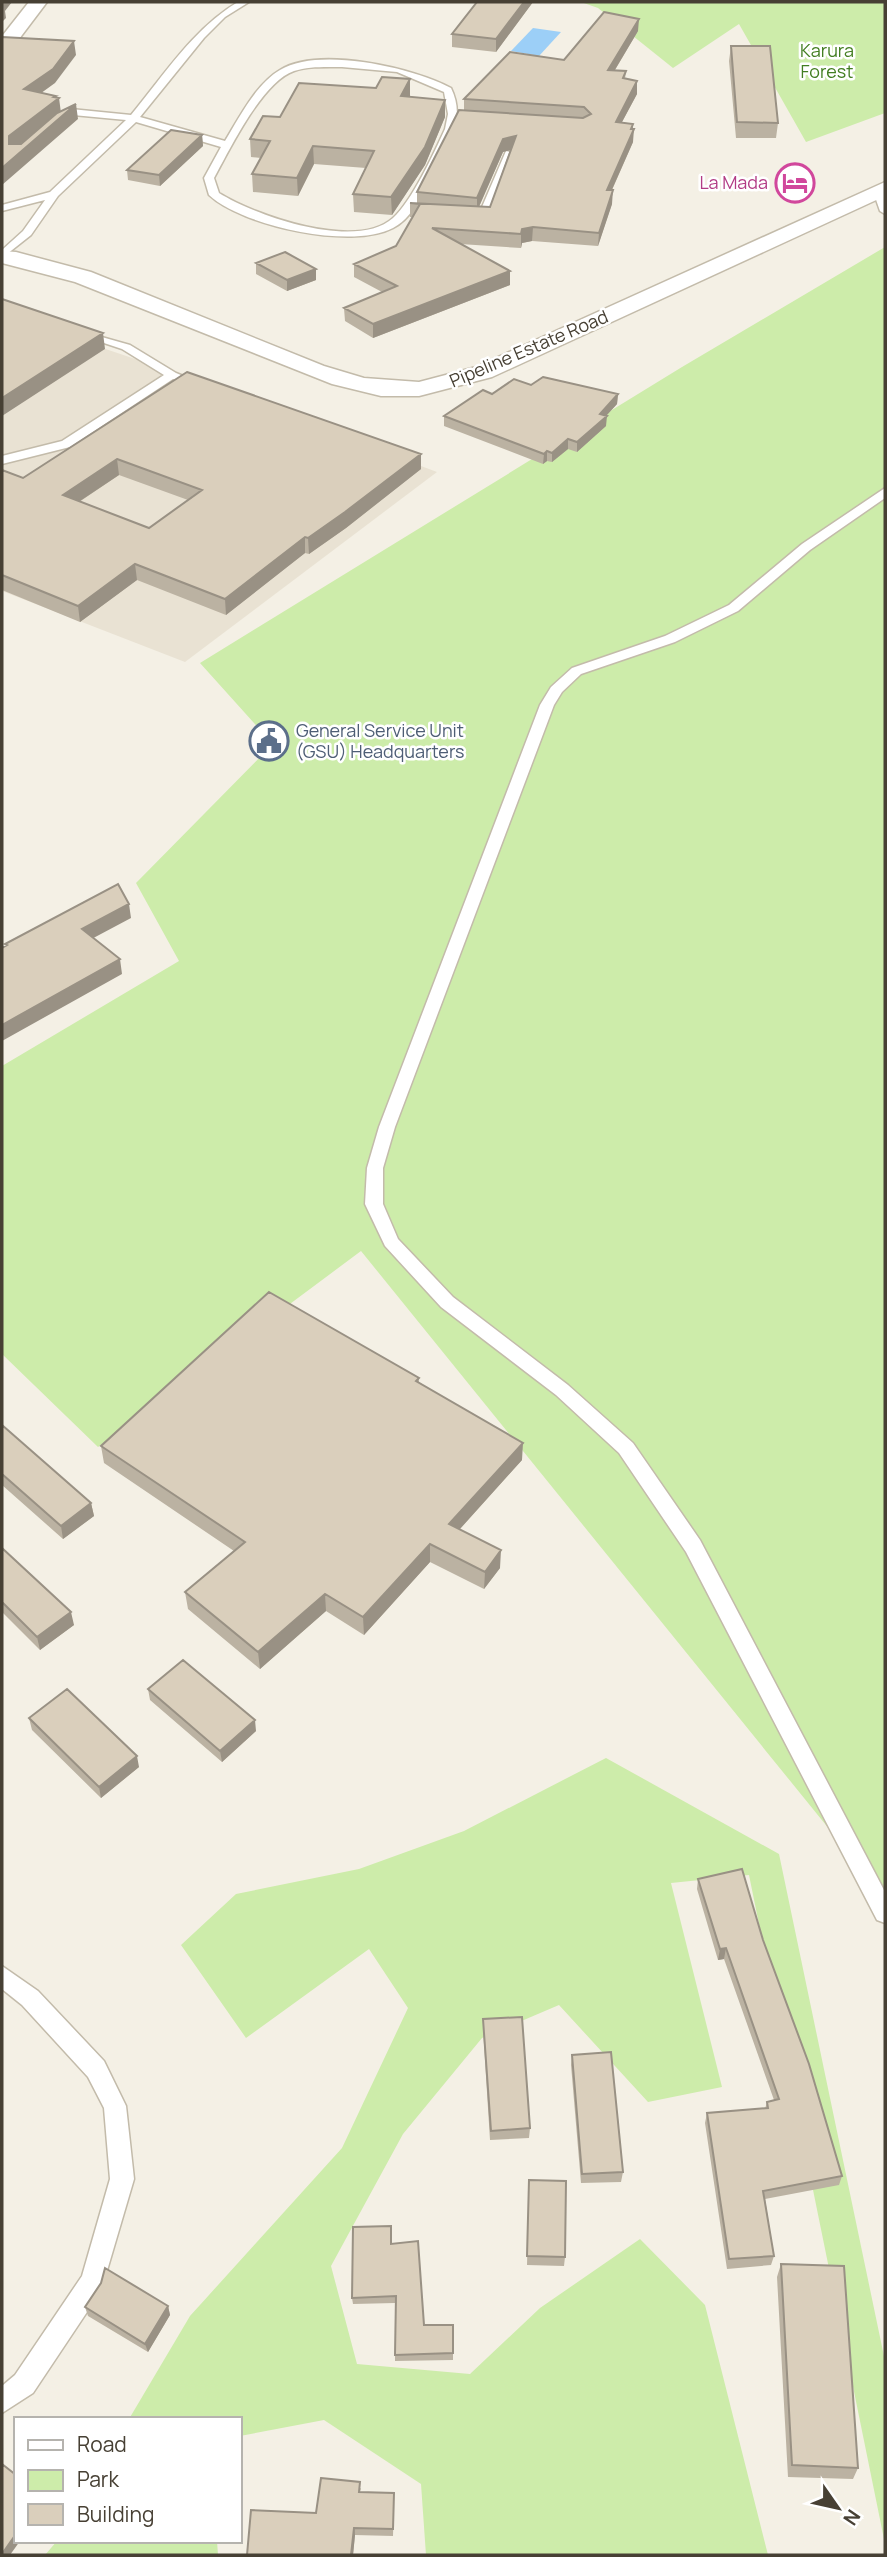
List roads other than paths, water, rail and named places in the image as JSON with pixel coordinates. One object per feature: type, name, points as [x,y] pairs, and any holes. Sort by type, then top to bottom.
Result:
[{"type":"street","points":[[12,35],[38,2]]},
{"type":"street","name":"Pipeline Estate Road","points":[[2,256],[64,270],[353,384],[398,392],[427,390],[484,372],[883,197]]},
{"type":"lane","points":[[2,256],[27,233],[54,194],[134,118],[201,36],[222,15],[244,2]]},
{"type":"lane","points":[[342,64],[391,66],[424,76],[448,90],[454,117],[416,197],[387,228],[337,233],[310,230],[242,211],[224,202],[209,186],[209,178],[226,145],[283,72],[300,67],[342,64]]},
{"type":"lane","points":[[45,131],[71,112],[134,118],[226,145]]},
{"type":"lane","points":[[454,117],[467,118]]},
{"type":"lane","points":[[457,216],[483,218],[510,153]]},
{"type":"lane","points":[[2,208],[54,194]]},
{"type":"lane","points":[[405,210],[418,212]]},
{"type":"lane","points":[[64,326],[126,347],[172,375],[207,388]]},
{"type":"lane","points":[[2,460],[66,444],[172,375]]},
{"type":"lane","points":[[885,492],[807,547],[745,600],[718,617],[642,649],[571,672],[558,684],[547,705],[387,1127],[375,1168],[374,1204],[391,1242],[447,1302],[562,1390],[626,1448],[694,1546],[885,1913]]},
{"type":"lane","points":[[2,1976],[30,1998],[96,2069],[115,2106],[122,2179],[92,2283],[24,2384],[2,2401]]},
{"type":"water","points":[[533,28],[561,32],[539,56],[511,51]]},
{"type":"place","name":"La Mada","points":[[795,183]]},
{"type":"place","name":"General Service Unit (GSU) Headquarters","points":[[269,741]]},
{"type":"park label","name":"Karura Forest","points":[[827,61]]}]
